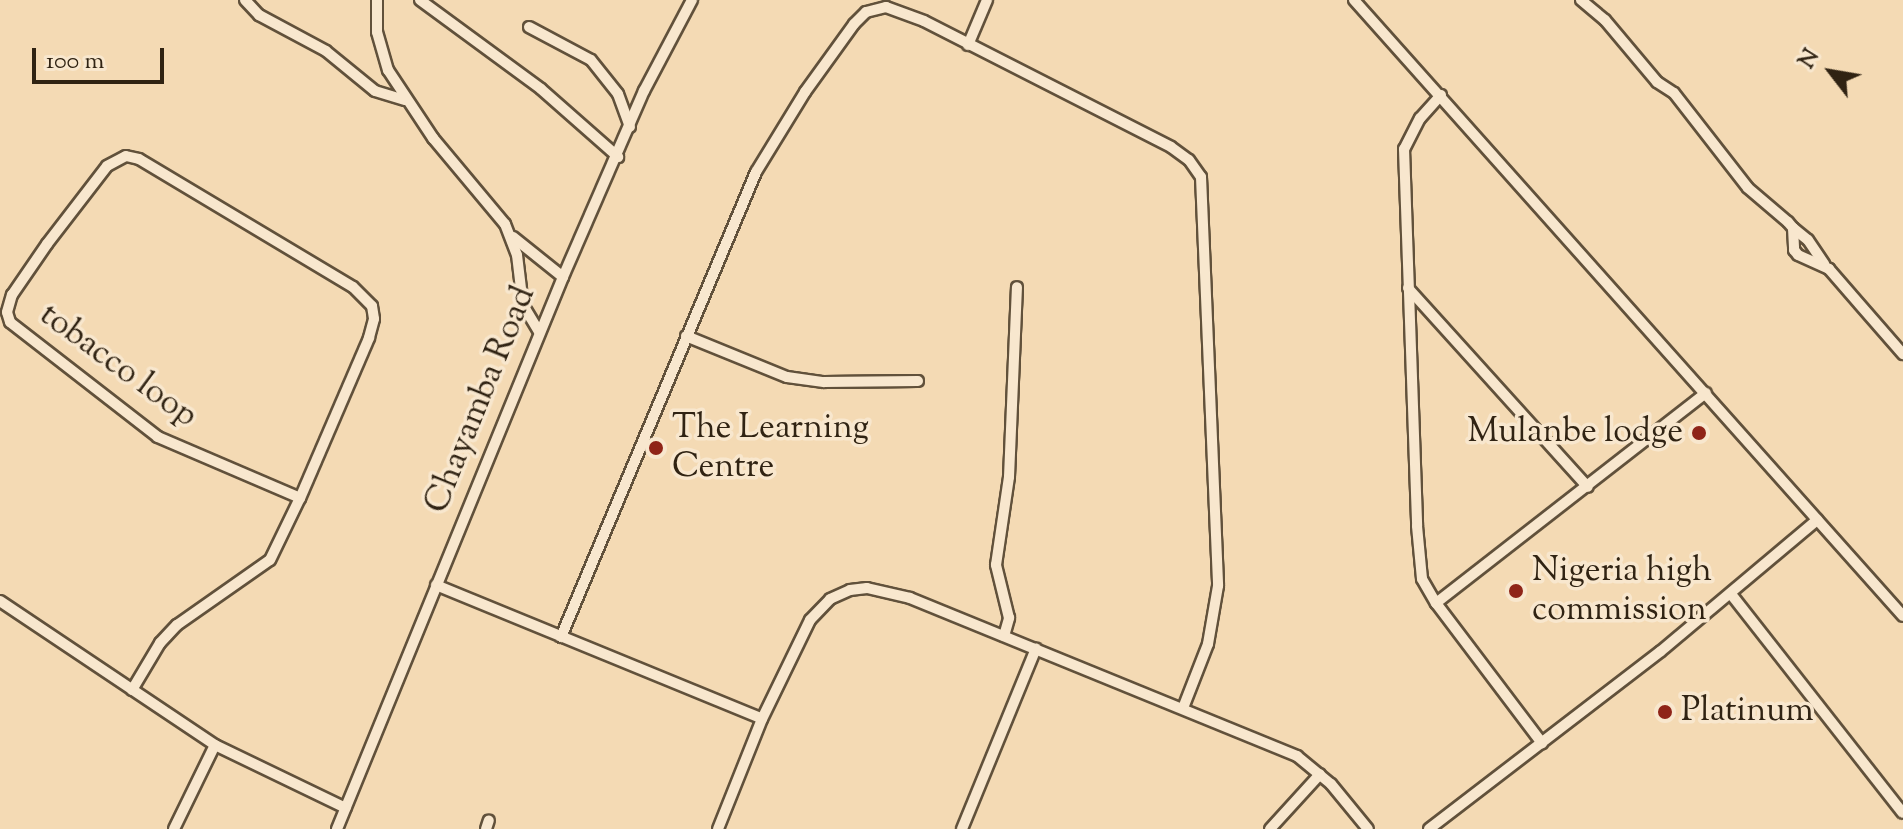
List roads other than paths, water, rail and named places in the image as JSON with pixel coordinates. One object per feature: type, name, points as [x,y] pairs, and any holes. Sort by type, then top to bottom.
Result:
[{"type":"street","points":[[245,0],[259,15],[326,51],[375,91],[405,100]]},
{"type":"street","points":[[377,0],[378,38],[388,70],[405,100],[486,198],[513,237],[563,277]]},
{"type":"street","points":[[420,0],[541,89],[618,157]]},
{"type":"street","name":"Chayamba Road","points":[[337,829],[539,332],[657,66],[692,0]]},
{"type":"street","points":[[968,45],[987,0]]},
{"type":"street","points":[[1354,0],[1903,616]]},
{"type":"street","points":[[1581,0],[1605,20],[1657,82],[1674,93],[1748,188],[1808,240],[1824,264],[1903,354]]},
{"type":"street","points":[[561,637],[686,336],[771,144],[860,17],[880,7],[894,9],[1171,147],[1189,160],[1201,177],[1218,586],[1208,644],[1183,708]]},
{"type":"street","points":[[529,27],[591,60],[618,94],[630,127]]},
{"type":"street","points":[[1441,95],[1420,118],[1404,149],[1417,526],[1422,579],[1436,603],[1542,743]]},
{"type":"street","name":"tobacco loop","points":[[126,156],[139,159],[353,287],[369,301],[374,319],[369,338],[300,498],[158,437],[10,322],[8,306],[17,287],[71,212],[115,159],[126,156]]},
{"type":"street","points":[[1793,228],[1792,242],[1798,255],[1824,264]]},
{"type":"street","points":[[513,237],[523,305],[539,332]]},
{"type":"street","points":[[1004,636],[1009,618],[996,565],[1009,477],[1017,287]]},
{"type":"street","points":[[1408,288],[1588,487]]},
{"type":"street","points":[[686,336],[787,377],[824,382],[918,381]]},
{"type":"street","points":[[1436,603],[1706,393]]},
{"type":"street","points":[[132,690],[160,643],[177,625],[270,560],[300,498]]},
{"type":"street","points":[[1429,829],[1731,594],[1817,520]]},
{"type":"street","points":[[436,585],[762,719]]},
{"type":"street","points":[[718,829],[762,719],[810,620],[830,599],[850,590],[887,591],[1297,756],[1320,774],[1368,829]]},
{"type":"street","points":[[1731,594],[1903,813]]},
{"type":"street","points":[[0,601],[215,745],[346,808]]},
{"type":"street","points":[[962,829],[1036,649]]},
{"type":"street","points":[[174,829],[215,745]]},
{"type":"street","points":[[1270,829],[1320,774]]},
{"type":"place","name":"Mulanbe lodge","points":[[1699,433]]},
{"type":"place","name":"The Learning Centre","points":[[656,448]]},
{"type":"place","name":"Nigeria high commission","points":[[1516,591]]},
{"type":"place","name":"Platinum","points":[[1665,712]]}]
